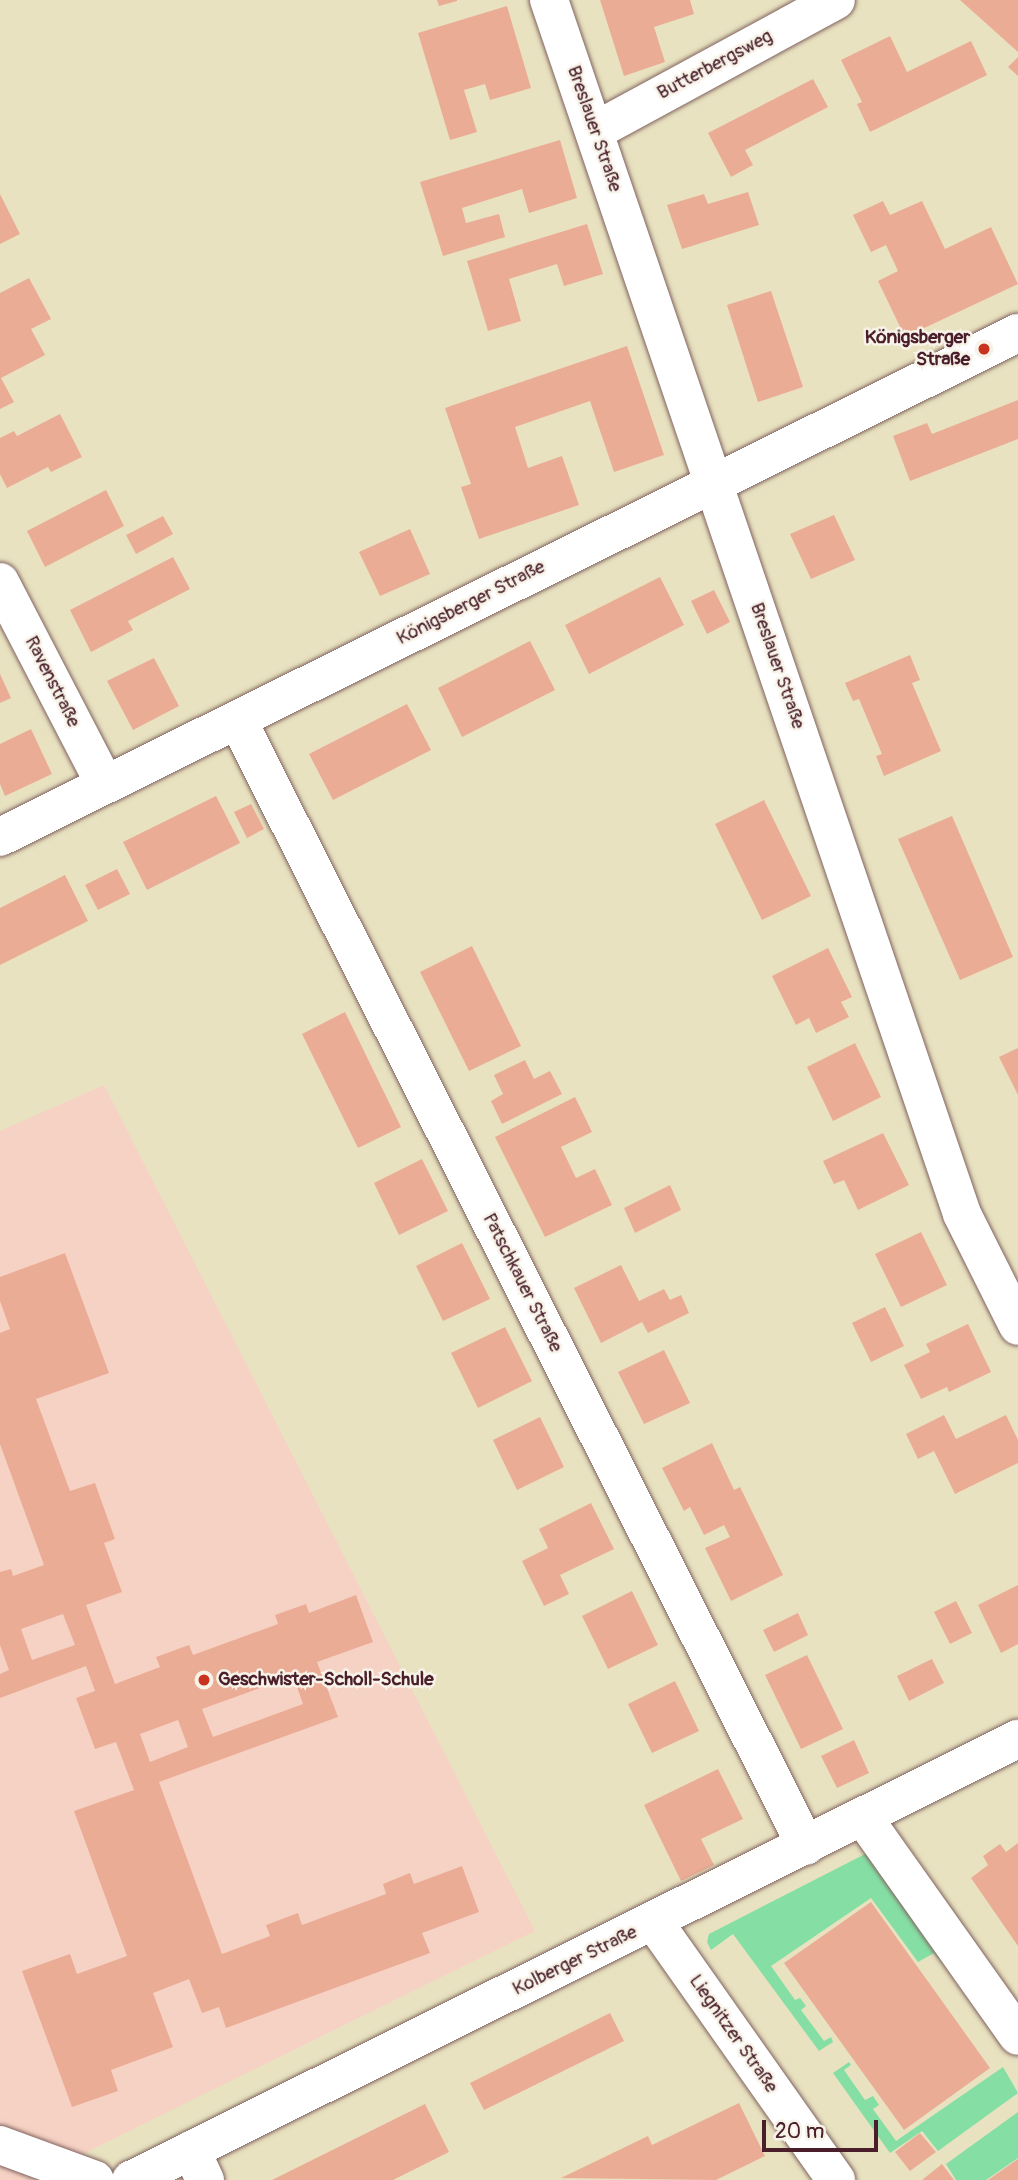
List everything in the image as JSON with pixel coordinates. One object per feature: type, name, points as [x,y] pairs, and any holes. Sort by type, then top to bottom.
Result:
[{"type":"street","name":"Breslauer Straße","points":[[549,0],[962,1214],[1018,1326]]},
{"type":"street","name":"Butterbergsweg","points":[[595,131],[835,0]]},
{"type":"street","name":"Königsberger Straße","points":[[0,837],[104,783],[238,721],[713,481],[878,404],[1018,332]]},
{"type":"street","name":"Ravenstraße","points":[[0,582],[104,783]]},
{"type":"street","name":"Patschkauer Straße","points":[[238,721],[806,1846]]},
{"type":"street","name":"Kolberger Straße","points":[[131,2180],[198,2165],[654,1923],[1018,1739]]},
{"type":"street","points":[[863,1817],[1018,2036]]},
{"type":"street","name":"Liegnitzer Straße","points":[[654,1923],[836,2180]]},
{"type":"street","points":[[0,2145],[95,2180]]},
{"type":"shaded area","points":[[104,1085],[535,1931],[30,2180],[0,2180],[0,1131]]},
{"type":"green space","points":[[871,1851],[947,1969],[934,1953],[918,1962],[871,1898],[771,1966],[795,2000],[800,1998],[806,2006],[801,2010],[824,2041],[831,2037],[833,2042],[819,2051],[733,1934],[711,1950],[707,1942],[709,1934]]},
{"type":"green space","points":[[849,2062],[851,2065],[844,2070],[865,2100],[873,2096],[879,2105],[873,2109],[896,2141],[1003,2067],[1018,2093],[938,2151],[922,2131],[890,2153],[833,2073]]},
{"type":"green space","points":[[1018,2112],[1018,2158],[986,2180],[956,2180],[946,2164]]},
{"type":"building","points":[[437,0],[457,0],[457,1],[439,6]]},
{"type":"building","points":[[600,0],[690,0],[694,14],[654,27],[665,62],[624,76]]},
{"type":"building","points":[[960,0],[1018,0],[1018,52]]},
{"type":"building","points":[[507,6],[531,88],[490,100],[485,84],[464,90],[477,132],[450,140],[418,33]]},
{"type":"building","points":[[890,36],[907,72],[971,41],[987,75],[870,132],[857,104],[862,102],[841,60]]},
{"type":"building","points":[[1018,57],[1018,76],[1008,67]]},
{"type":"building","points":[[813,79],[828,107],[745,150],[753,165],[731,177],[708,133]]},
{"type":"building","points":[[560,140],[577,198],[529,213],[522,189],[462,208],[466,223],[499,214],[505,237],[443,256],[420,182]]},
{"type":"building","points":[[748,192],[759,225],[682,249],[667,205],[704,194],[708,204]]},
{"type":"building","points":[[0,194],[20,234],[0,244]]},
{"type":"building","points":[[883,201],[890,215],[922,201],[945,249],[991,227],[1018,284],[905,337],[878,281],[898,271],[886,245],[871,252],[853,215]]},
{"type":"building","points":[[587,224],[603,274],[564,286],[557,264],[509,279],[521,321],[488,331],[467,261]]},
{"type":"building","points":[[29,278],[51,319],[31,329],[45,355],[1,378],[14,402],[0,409],[0,293]]},
{"type":"building","points":[[771,291],[803,387],[758,402],[727,305]]},
{"type":"building","points":[[627,346],[664,455],[614,472],[590,401],[515,427],[528,468],[562,456],[579,505],[479,539],[461,487],[471,484],[445,408]]},
{"type":"building","points":[[1018,400],[1018,439],[910,481],[893,436],[927,423],[932,434]]},
{"type":"building","points":[[60,414],[82,457],[51,472],[48,467],[7,488],[0,474],[0,438],[14,431],[17,436]]},
{"type":"building","points":[[106,490],[124,526],[45,567],[27,531]]},
{"type":"building","points":[[834,515],[855,560],[811,579],[790,534]]},
{"type":"building","points":[[163,516],[173,534],[136,554],[126,535]]},
{"type":"building","points":[[410,529],[430,574],[380,596],[359,552]]},
{"type":"building","points":[[173,557],[190,589],[128,621],[133,630],[91,652],[70,610]]},
{"type":"building","points":[[660,577],[684,625],[589,674],[565,625]]},
{"type":"building","points":[[714,590],[730,622],[707,634],[691,601]]},
{"type":"building","points":[[530,641],[555,690],[462,737],[438,688]]},
{"type":"building","points":[[910,655],[920,680],[912,683],[941,751],[884,776],[876,756],[882,754],[859,699],[853,701],[845,683]]},
{"type":"building","points":[[154,658],[179,706],[133,730],[107,681]]},
{"type":"building","points":[[0,674],[11,698],[0,703]]},
{"type":"building","points":[[407,704],[431,750],[333,800],[309,754]]},
{"type":"building","points":[[31,729],[52,774],[5,796],[0,784],[0,744]]},
{"type":"building","points":[[216,796],[240,843],[147,890],[123,842]]},
{"type":"building","points":[[764,800],[811,896],[762,920],[715,824]]},
{"type":"building","points":[[251,804],[264,829],[247,838],[234,812]]},
{"type":"building","points":[[952,816],[1013,957],[960,980],[898,839]]},
{"type":"building","points":[[117,869],[130,894],[98,910],[85,885]]},
{"type":"building","points":[[65,875],[88,921],[0,965],[0,908]]},
{"type":"building","points":[[472,946],[521,1046],[469,1071],[420,972]]},
{"type":"building","points":[[828,948],[852,997],[841,1002],[849,1017],[816,1033],[809,1018],[796,1025],[772,976]]},
{"type":"building","points":[[345,1012],[401,1127],[358,1148],[302,1034]]},
{"type":"building","points":[[855,1043],[881,1097],[833,1121],[807,1067]]},
{"type":"building","points":[[1018,1048],[1018,1095],[999,1057]]},
{"type":"building","points":[[525,1060],[534,1079],[550,1071],[562,1094],[502,1124],[491,1101],[503,1094],[494,1075]]},
{"type":"building","points":[[575,1097],[592,1132],[561,1147],[576,1178],[595,1169],[612,1205],[545,1237],[495,1137]]},
{"type":"building","points":[[883,1133],[909,1185],[858,1210],[844,1180],[834,1184],[823,1161]]},
{"type":"building","points":[[422,1159],[448,1211],[399,1235],[374,1183]]},
{"type":"building","points":[[670,1185],[681,1210],[635,1233],[624,1208]]},
{"type":"building","points":[[921,1232],[947,1285],[901,1307],[875,1254]]},
{"type":"building","points":[[462,1243],[490,1299],[443,1321],[416,1266]]},
{"type":"building","name":"Geschwister-Scholl-Schule","points":[[65,1253],[109,1373],[36,1399],[70,1491],[95,1483],[115,1539],[104,1543],[122,1592],[86,1605],[115,1684],[160,1667],[156,1657],[189,1645],[193,1655],[278,1624],[275,1615],[306,1604],[309,1613],[356,1595],[373,1642],[317,1662],[338,1717],[159,1782],[222,1954],[270,1936],[266,1925],[298,1913],[302,1925],[386,1894],[383,1884],[410,1873],[414,1884],[462,1866],[479,1912],[422,1933],[430,1953],[226,2028],[219,2007],[202,2013],[189,1979],[153,1993],[173,2047],[111,2070],[118,2091],[72,2107],[22,1971],[70,1954],[77,1974],[127,1956],[74,1811],[134,1790],[116,1742],[95,1749],[76,1698],[95,1691],[86,1666],[0,1698],[0,1674],[9,1670],[0,1645],[0,1572],[11,1569],[13,1576],[44,1565],[0,1444],[0,1333],[10,1329],[0,1301],[0,1277]],"holes":[[[63,1614],[75,1645],[32,1660],[21,1629]],[[293,1676],[303,1704],[213,1737],[202,1709]],[[178,1720],[188,1747],[150,1762],[140,1734]]]},
{"type":"building","points":[[621,1265],[639,1301],[664,1289],[670,1300],[681,1295],[689,1313],[648,1333],[642,1322],[601,1343],[574,1288]]},
{"type":"building","points":[[885,1307],[904,1346],[871,1362],[852,1323]]},
{"type":"building","points":[[968,1324],[991,1372],[949,1392],[947,1387],[921,1399],[904,1365],[930,1352],[926,1344]]},
{"type":"building","points":[[505,1327],[532,1381],[478,1408],[451,1353]]},
{"type":"building","points":[[664,1350],[690,1403],[644,1424],[618,1372]]},
{"type":"building","points":[[944,1415],[956,1439],[1006,1415],[1018,1440],[1018,1463],[955,1494],[934,1451],[918,1459],[906,1434]]},
{"type":"building","points":[[540,1417],[564,1467],[517,1490],[493,1440]]},
{"type":"building","points":[[712,1443],[734,1490],[740,1487],[783,1575],[731,1601],[705,1548],[730,1537],[724,1525],[704,1535],[690,1507],[684,1511],[662,1468]]},
{"type":"building","points":[[591,1503],[614,1549],[560,1575],[569,1594],[544,1606],[522,1561],[548,1548],[539,1529]]},
{"type":"building","points":[[1018,1585],[1018,1644],[1001,1653],[978,1605]]},
{"type":"building","points":[[632,1591],[658,1645],[608,1669],[582,1616]]},
{"type":"building","points":[[956,1601],[972,1633],[950,1644],[934,1612]]},
{"type":"building","points":[[798,1613],[808,1635],[774,1652],[763,1630]]},
{"type":"building","points":[[807,1655],[843,1729],[801,1749],[765,1675]]},
{"type":"building","points":[[932,1659],[944,1683],[909,1701],[897,1676]]},
{"type":"building","points":[[675,1681],[699,1731],[652,1753],[628,1704]]},
{"type":"building","points":[[854,1740],[869,1773],[837,1788],[821,1756]]},
{"type":"building","points":[[718,1769],[743,1819],[701,1839],[714,1865],[681,1881],[644,1805]]},
{"type":"building","points":[[1018,1843],[1018,1946],[971,1878],[988,1865],[983,1856],[1000,1844],[1006,1852]]},
{"type":"building","points":[[871,1902],[990,2068],[904,2130],[784,1963]]},
{"type":"building","points":[[610,2013],[624,2041],[484,2110],[470,2083]]},
{"type":"building","points":[[739,2103],[765,2156],[716,2180],[561,2178],[648,2136],[652,2145]]},
{"type":"building","points":[[425,2104],[449,2152],[393,2180],[272,2180]]},
{"type":"building","points":[[920,2133],[936,2152],[910,2171],[895,2152]]},
{"type":"building","points":[[1018,2159],[1018,2180],[988,2180]]},
{"type":"building","points":[[942,2164],[954,2180],[922,2180]]},
{"type":"place","name":"Königsberger Straße","points":[[984,349]]},
{"type":"place","name":"Geschwister-Scholl-Schule","points":[[204,1680]]}]
